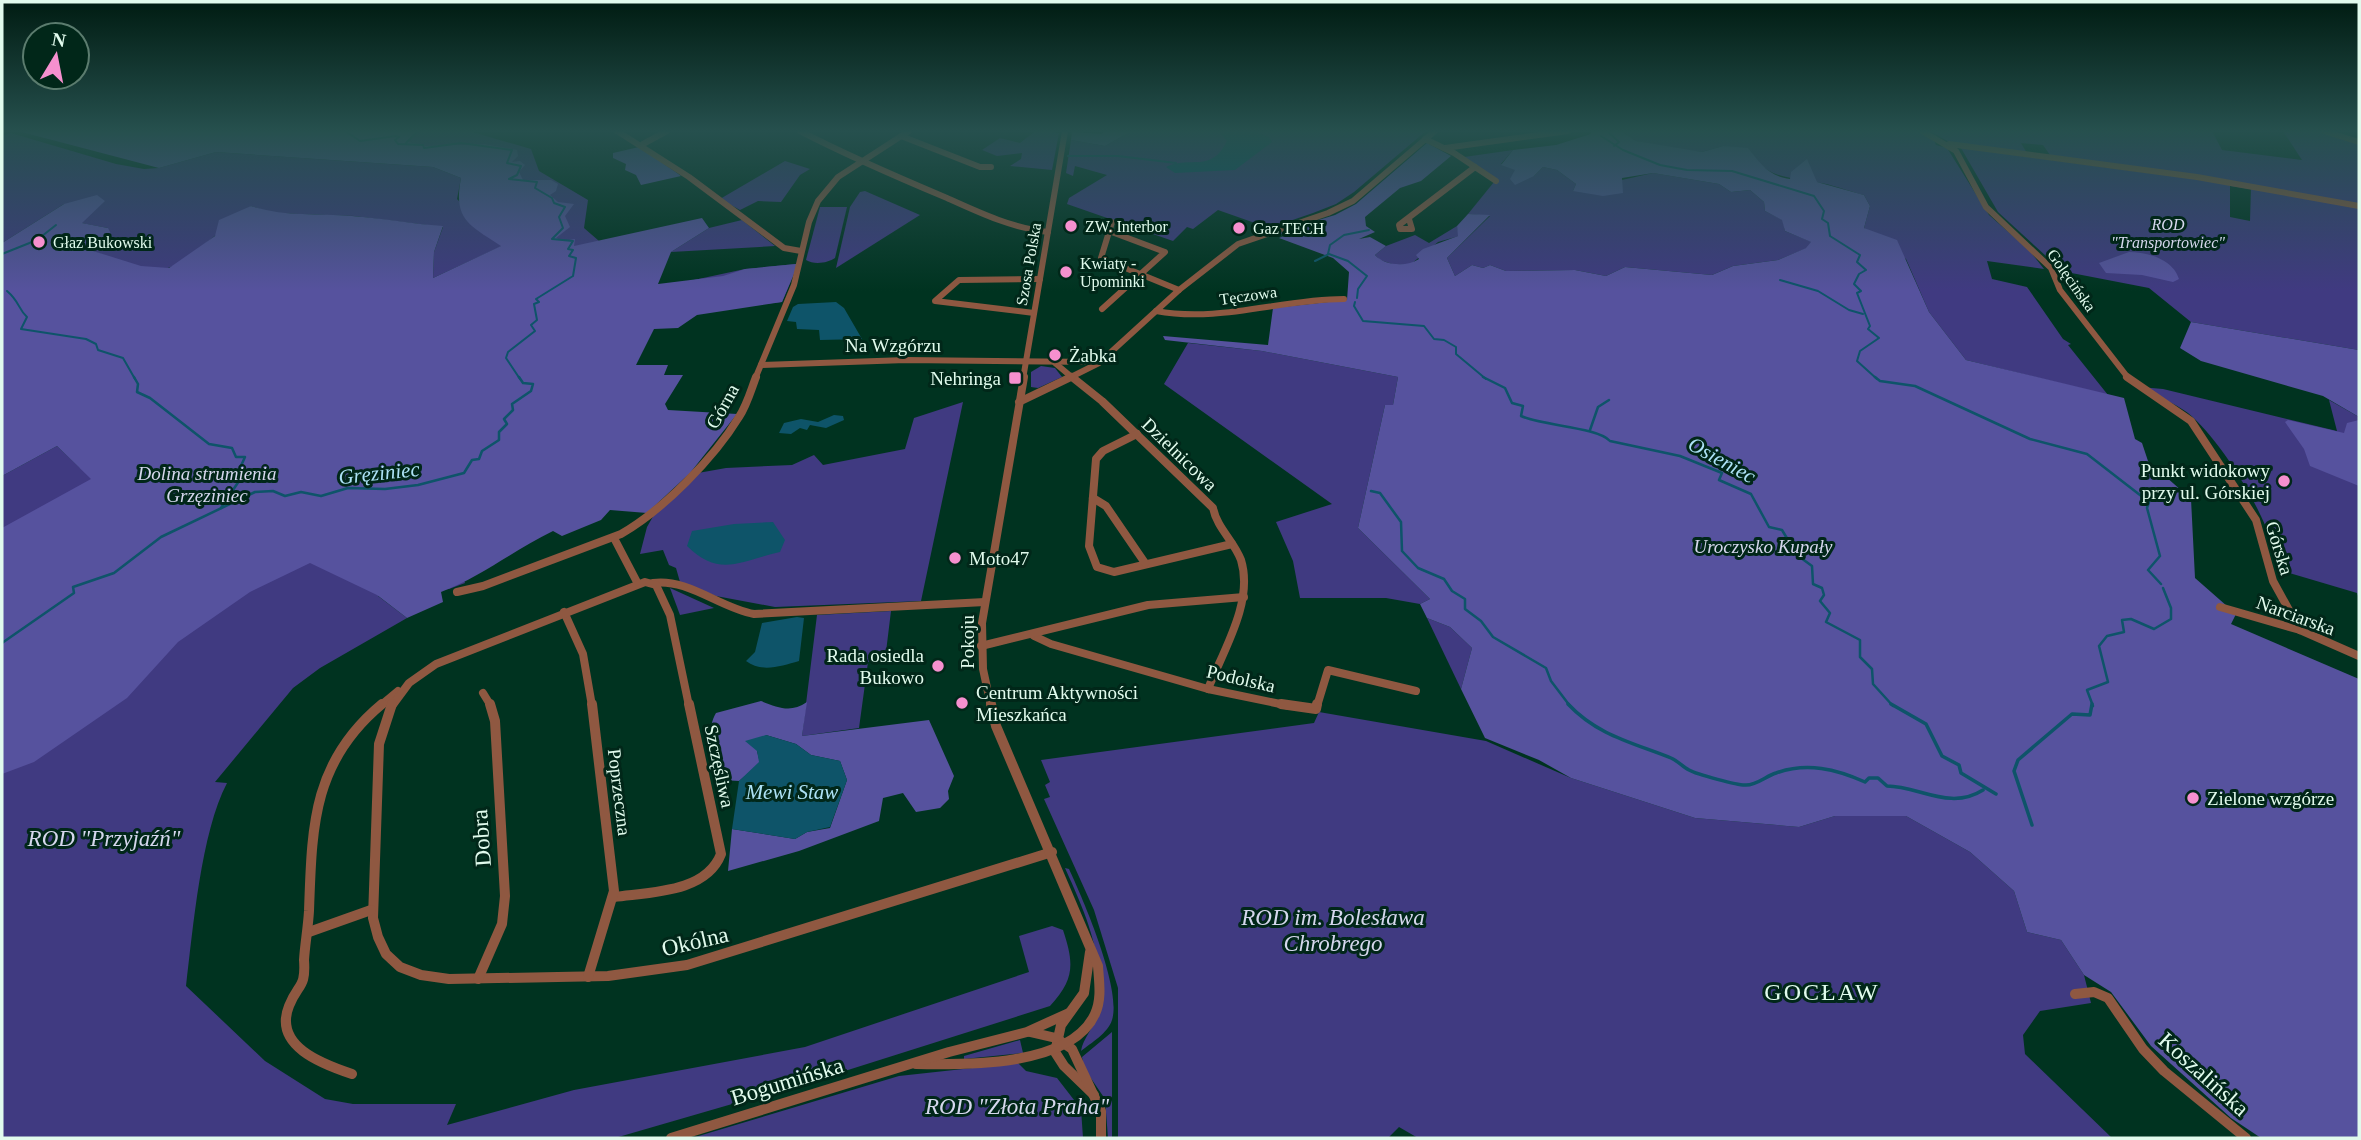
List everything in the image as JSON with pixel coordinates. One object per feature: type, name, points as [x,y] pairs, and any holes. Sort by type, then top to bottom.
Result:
[{"type":"street","points":[[699,184],[784,248],[801,251]]},
{"type":"street","name":"Górna","points":[[457,592],[483,586],[614,538],[642,522],[716,448],[740,416],[794,285],[801,251],[818,201],[832,184]]},
{"type":"street","points":[[913,184],[1018,228],[1048,232]]},
{"type":"street","name":"Szosa Polska","points":[[1019,401],[1056,184]]},
{"type":"street","points":[[1019,401],[1101,361],[1179,290],[1245,240],[1321,216],[1350,203],[1372,184]]},
{"type":"street","points":[[1409,219],[1457,184]]},
{"type":"street","name":"Golęcińska","points":[[1973,184],[1986,208],[2051,268],[2060,290],[2099,344],[2140,390]]},
{"type":"street","points":[[2235,184],[2359,206]]},
{"type":"street","points":[[1112,222],[1101,258],[1179,290]]},
{"type":"street","points":[[1102,309],[1165,252],[1109,231]]},
{"type":"street","points":[[1034,313],[941,304],[935,301],[959,280],[1040,279]]},
{"type":"street","name":"Tęczowa","points":[[1156,311],[1187,318],[1310,300],[1344,299]]},
{"type":"street","name":"Na Wzgórzu","points":[[761,365],[894,360],[1026,363],[1101,361]]},
{"type":"street","name":"Dzielnicowa","points":[[1055,363],[1138,434],[1213,508],[1215,518],[1231,544],[1244,572],[1244,597],[1208,689]]},
{"type":"street","points":[[1083,363],[1090,368]]},
{"type":"street","name":"Górska","points":[[2140,390],[2185,414],[2223,467],[2256,520],[2273,581],[2300,630]]},
{"type":"street","name":"Pokoju","points":[[1019,401],[985,602],[981,646],[986,690],[996,726],[1052,852],[1101,980],[1098,1004],[1085,1029],[1060,1046]]},
{"type":"street","points":[[1138,434],[1097,457],[1089,546],[1097,567],[1110,572],[1145,563],[1158,564],[1231,544]]},
{"type":"street","points":[[1093,498],[1106,506],[1145,563]]},
{"type":"street","points":[[614,538],[638,584],[670,581],[732,611],[754,614],[985,602]]},
{"type":"street","name":"Szczęśliwa","points":[[614,897],[700,880],[714,872],[720,861],[720,846],[670,615],[653,583]]},
{"type":"street","name":"Okólna","points":[[352,1074],[309,1058],[298,1048],[288,1032],[289,1005],[306,975],[302,962],[309,932],[316,804],[323,776],[356,727],[409,683],[452,656],[638,584]]},
{"type":"street","points":[[981,646],[1034,636],[1148,606],[1244,597]]},
{"type":"street","name":"Narciarska","points":[[2220,607],[2300,630],[2359,656]]},
{"type":"street","name":"Poprzeczna","points":[[564,612],[583,654],[589,683],[614,897],[588,977]]},
{"type":"street","name":"Podolska","points":[[1034,636],[1051,644],[1208,689],[1314,710],[1328,670],[1416,691]]},
{"type":"street","name":"Okólna","points":[[409,683],[389,710],[380,736],[371,910],[381,946],[399,967],[424,977],[588,977],[646,972],[708,959],[1052,852]]},
{"type":"street","name":"Dobra","points":[[478,979],[502,924],[505,897],[495,721],[491,706],[483,693]]},
{"type":"street","points":[[309,932],[371,910]]},
{"type":"street","name":"Pokoju","points":[[1060,1046],[1069,1013],[1084,993],[1090,948]]},
{"type":"street","name":"Koszalińska","points":[[2075,995],[2094,992],[2108,998],[2143,1049],[2164,1071],[2246,1138]]},
{"type":"street","name":"Bogumińska","points":[[671,1138],[1027,1032],[1069,1013]]},
{"type":"street","points":[[1027,1032],[1060,1046],[1094,1095],[1101,1111],[1101,1138]]},
{"type":"street","points":[[1060,1046],[1063,1066],[1094,1095]]},
{"type":"street","name":"Bogumińska","points":[[916,1064],[1027,1058],[1060,1046]]},
{"type":"green space","points":[[2,184],[460,184],[457,199],[502,246],[433,278],[434,252],[443,227],[354,216],[272,213],[251,206],[176,265],[149,269],[89,250],[108,228],[81,223],[64,204],[2,243]]},
{"type":"green space","name":"Dolina strumienia Grzęziniec","points":[[460,184],[558,184],[556,191],[550,195],[558,202],[574,204],[565,216],[570,227],[556,238],[563,241],[575,239],[574,246],[702,218],[709,228],[671,252],[658,284],[723,276],[745,269],[796,264],[782,302],[697,315],[678,328],[654,329],[636,365],[668,365],[664,375],[683,375],[665,404],[668,410],[737,414],[690,473],[647,513],[610,510],[601,520],[562,536],[553,531],[470,579],[441,592],[443,602],[407,618],[377,595],[310,563],[250,592],[178,642],[127,698],[34,762],[2,774],[2,528],[91,479],[57,446],[2,476],[2,243],[64,204],[97,195],[105,201],[82,223],[108,228],[112,236],[90,250],[141,266],[169,268],[215,236],[219,220],[251,206],[288,213],[363,217],[443,226],[434,252],[433,278],[501,246],[466,220],[459,203]]},
{"type":"green space","name":"ROD \"Przyjaźń\"","points":[[491,184],[561,184],[588,200],[584,228],[599,241],[624,295],[745,269],[796,264],[782,302],[657,316],[629,370],[589,509],[458,563],[465,583],[449,589],[378,596],[407,618],[320,668],[293,688],[215,782],[227,783],[218,803],[204,854],[186,986],[265,1061],[325,1099],[353,1104],[456,1104],[447,1125],[574,1090],[805,1047],[1029,972],[1019,936],[1052,926],[1063,930],[1069,952],[1070,970],[1064,987],[1050,1006],[829,1076],[615,1138],[2,1138],[2,476],[57,446],[80,468],[40,254],[522,315]]},
{"type":"green space","points":[[745,184],[794,184],[781,202],[758,201],[740,210],[720,199]]},
{"type":"green space","points":[[1092,184],[1363,184],[1336,204],[1269,228],[1218,210],[1193,229],[1187,227],[1173,241],[1067,204],[1069,198]]},
{"type":"green space","name":"Uroczysko Kupały","points":[[1379,184],[1411,184],[1400,188],[1365,217],[1366,226],[1375,232],[1359,239],[1370,237],[1386,246],[1375,255],[1390,263],[1414,262],[1419,259],[1416,255],[1423,249],[1458,236],[1457,226],[1468,214],[1490,215],[1447,258],[1455,276],[1472,265],[1483,268],[1490,265],[1506,271],[1575,270],[1606,276],[1625,267],[1712,275],[1733,266],[1778,260],[1806,248],[1811,242],[1785,231],[1782,220],[1765,211],[1764,202],[1750,190],[1731,192],[1719,184],[1825,184],[1864,195],[1870,206],[1864,228],[1897,240],[1929,312],[1966,360],[2124,398],[2135,439],[2142,443],[2148,461],[2191,499],[2195,578],[2236,614],[2231,624],[2359,679],[2359,1138],[2261,1138],[2231,1118],[2151,1046],[2111,992],[2084,975],[2061,940],[2027,932],[2014,891],[1970,852],[1906,816],[1835,816],[1799,827],[1695,818],[1571,778],[1539,760],[1485,738],[1461,689],[1472,648],[1450,627],[1427,618],[1420,604],[1430,599],[1358,528],[1385,405],[1393,405],[1398,377],[1262,351],[1165,340],[1163,336],[1268,345],[1273,308],[1347,300],[1349,272],[1333,258],[1279,238],[1284,236],[1279,232],[1335,215],[1356,204]]},
{"type":"green space","points":[[1492,184],[1576,184],[1573,191],[1603,184],[1719,184],[1731,192],[1750,190],[1764,202],[1765,211],[1783,220],[1785,231],[1812,242],[1807,248],[1778,260],[1733,266],[1712,275],[1625,267],[1606,276],[1575,270],[1506,271],[1490,265],[1483,268],[1472,265],[1455,276],[1447,258],[1490,216],[1468,214]]},
{"type":"green space","name":"Uroczysko Kupały","points":[[1576,184],[1622,184],[1623,193],[1603,196],[1573,191]]},
{"type":"green space","points":[[1828,184],[1970,184],[1989,215],[2029,250],[2044,269],[1987,261],[1992,279],[2027,287],[2063,339],[2071,344],[2068,345],[2108,395],[1966,360],[1929,312],[1906,259],[1864,228],[1870,206],[1864,195]]},
{"type":"green space","name":"ROD \"Transportowiec\"","points":[[1982,184],[2230,184],[2230,217],[2250,221],[2251,187],[2359,208],[2359,350],[2191,322],[2149,288],[2056,270],[2046,256],[1998,212]]},
{"type":"green space","points":[[2220,184],[2359,184],[2359,206]]},
{"type":"green space","points":[[865,191],[920,215],[836,268],[850,207],[860,192]]},
{"type":"green space","points":[[820,207],[847,207],[835,258],[825,262],[809,262],[806,260]]},
{"type":"green space","points":[[742,220],[775,246],[671,252],[709,228]]},
{"type":"green space","points":[[1457,226],[1459,236],[1438,242],[1411,264],[1395,265],[1380,260],[1375,255],[1386,246],[1415,235],[1429,243]]},
{"type":"green space","points":[[2129,252],[2158,258],[2171,266],[2179,279],[2173,282],[2142,275],[2106,273],[2099,263]]},
{"type":"green space","points":[[2191,322],[2359,350],[2359,417],[2323,396],[2201,361],[2180,348]]},
{"type":"green space","points":[[1188,343],[1262,351],[1398,377],[1393,405],[1385,405],[1358,528],[1430,599],[1420,604],[1386,598],[1300,598],[1293,561],[1276,522],[1332,504],[1164,384]]},
{"type":"green space","points":[[1041,366],[1055,368],[1062,377],[1038,388],[1031,387],[1031,372]]},
{"type":"green space","points":[[2140,387],[2163,389],[2337,431],[2329,400],[2359,417],[2359,599],[2357,593],[2279,570],[2275,551],[2257,508],[2217,444],[2188,413]]},
{"type":"green space","points":[[963,402],[921,601],[775,607],[716,596],[680,582],[676,568],[669,565],[663,550],[640,554],[647,527],[655,513],[698,473],[726,468],[792,465],[814,455],[823,465],[905,449],[914,418]]},
{"type":"green space","points":[[2288,420],[2344,433],[2347,423],[2359,420],[2359,486],[2310,466],[2304,449],[2285,422]]},
{"type":"green space","points":[[670,588],[714,608],[680,615]]},
{"type":"green space","points":[[891,611],[885,660],[868,662],[859,728],[802,736],[817,615]]},
{"type":"green space","points":[[1427,618],[1450,627],[1472,648],[1461,689]]},
{"type":"green space","points":[[761,701],[785,708],[807,702],[802,736],[929,720],[954,776],[948,791],[949,799],[940,808],[916,812],[903,793],[883,798],[879,821],[799,851],[728,871],[732,829],[795,839],[807,832],[830,828],[847,780],[840,761],[811,755],[796,744],[766,735],[757,751],[760,763],[739,781],[721,780],[710,746],[716,713]]},
{"type":"green space","name":"ROD im. Bolesława Chrobrego","points":[[1319,712],[1486,741],[1571,778],[1695,818],[1799,827],[1835,816],[1906,816],[1970,852],[2014,891],[2027,932],[2061,940],[2084,975],[2091,1003],[2040,1011],[2023,1035],[2025,1054],[2112,1138],[1418,1138],[1399,1127],[1388,1138],[1118,1138],[1118,988],[1094,910],[1044,799],[1050,797],[1045,785],[1050,782],[1041,760],[1314,723]]},
{"type":"green space","points":[[1065,868],[1069,869],[1100,944],[1114,1006],[1112,1020],[1107,1029],[1081,1051],[1096,1016],[1099,976],[1088,922]]},
{"type":"green space","points":[[1112,1032],[1112,1138],[1108,1138],[1105,1099],[1084,1068],[1082,1057]]},
{"type":"green space","points":[[1020,1040],[1023,1053],[964,1059],[964,1056]]},
{"type":"green space","name":"ROD \"Złota Praha\"","points":[[1018,1063],[1026,1071],[1057,1078],[1081,1109],[1083,1138],[692,1138],[899,1076]]},
{"type":"water","points":[[836,302],[844,308],[862,339],[820,340],[819,330],[797,329],[796,322],[787,321],[793,307],[798,304]]},
{"type":"water","points":[[834,415],[843,416],[844,420],[826,428],[810,425],[807,430],[800,428],[791,434],[779,433],[784,423],[801,419],[818,422]]},
{"type":"water","points":[[773,522],[785,540],[780,552],[742,562],[720,564],[699,556],[687,546],[692,531],[734,524]]},
{"type":"water","points":[[804,618],[799,661],[765,668],[746,661],[755,652],[762,623]]},
{"type":"water","name":"Mewi Staw","points":[[766,735],[796,744],[811,755],[840,761],[847,780],[830,827],[807,832],[795,839],[732,829],[739,781],[759,762],[757,751],[745,741]]},
{"type":"waterway","name":"Gręziniec","points":[[520,379],[506,358],[508,352],[535,331],[531,325],[537,320],[534,304],[539,302],[536,299],[573,276],[576,258],[569,256],[573,250],[568,249],[573,241],[552,239],[563,228],[559,217],[565,207],[554,203],[552,198],[535,188],[536,184]]},
{"type":"waterway","points":[[1775,184],[1814,196],[1824,211],[1822,219],[1828,223],[1830,236],[1860,255],[1857,262],[1866,270],[1859,274],[1854,284],[1861,291],[1857,293],[1870,326],[1868,329],[1879,338],[1860,351],[1857,361],[1877,379]]},
{"type":"waterway","points":[[2,254],[37,240],[56,225]]},
{"type":"waterway","points":[[1328,254],[1330,245],[1344,235],[1369,230]]},
{"type":"waterway","name":"Osieniec","points":[[1315,261],[1329,254],[1348,261],[1367,276],[1358,289],[1357,298]]},
{"type":"waterway","points":[[1780,280],[1818,291],[1849,310],[1863,314]]},
{"type":"waterway","points":[[7,291],[27,317],[21,329],[86,339],[96,344],[98,350],[123,358],[135,379]]},
{"type":"waterway","name":"Osieniec","points":[[1355,302],[1354,306],[1363,321],[1424,326],[1434,339],[1444,340],[1456,347],[1456,354],[1484,378]]},
{"type":"waterway","points":[[134,377],[138,384],[137,392],[150,398],[209,444],[232,448],[236,457],[245,457],[235,479],[239,481],[221,508]]},
{"type":"waterway","name":"Gręziniec","points":[[2,643],[74,593],[73,587],[114,573],[161,537],[255,492],[273,491],[285,496],[301,492],[321,496],[348,488],[385,489],[418,485],[464,473],[472,460],[479,459],[482,451],[499,440],[499,432],[507,424],[504,419],[513,410],[512,404],[531,391],[533,384],[523,383],[519,377]]},
{"type":"waterway","points":[[1875,377],[1880,381],[1915,386],[2030,439],[2087,454],[2149,502],[2147,508],[2160,556],[2148,570],[2161,584]]},
{"type":"waterway","name":"Osieniec","points":[[1484,378],[1505,388],[1512,403],[1523,406],[1521,416],[1594,433],[1610,441],[1680,456],[1722,473],[1719,480],[1751,494],[1769,527],[1782,530],[1797,555],[1812,566],[1813,584],[1822,588],[1824,595],[1820,601],[1830,613],[1826,622],[1860,640],[1860,657],[1872,669],[1873,684],[1891,704]]},
{"type":"waterway","points":[[1590,430],[1598,407],[1609,400]]},
{"type":"waterway","points":[[1371,491],[1380,493],[1401,522],[1402,551],[1418,568],[1444,579],[1452,591],[1465,599],[1465,609],[1481,621],[1493,637],[1546,668],[1551,681],[1570,705]]},
{"type":"waterway","points":[[2093,706],[2087,690],[2108,682],[2099,646],[2107,636],[2124,632],[2122,620],[2131,619],[2154,629],[2171,619],[2171,608],[2163,588]]},
{"type":"waterway","name":"Osieniec","points":[[1891,704],[1926,724],[1942,756],[1959,765],[1961,773],[1996,794]]},
{"type":"waterway","points":[[2032,825],[2014,771],[2018,760],[2072,714],[2090,715],[2092,704]]},
{"type":"waterway","points":[[1570,705],[1604,731],[1671,758],[1693,772],[1735,784],[1750,785],[1772,774],[1788,770],[1821,768],[1865,782],[1869,778],[1878,778],[1887,786],[1947,798],[1971,796],[1983,790]]},
{"type":"place","name":"ZW. Interbor","points":[[1071,226]]},
{"type":"place","name":"Gaz TECH","points":[[1239,228]]},
{"type":"place","name":"Głaz Bukowski","points":[[39,242]]},
{"type":"place","name":"Kwiaty - Upominki","points":[[1066,272]]},
{"type":"place","name":"Żabka","points":[[1055,355]]},
{"type":"place","name":"Nehringa","points":[[1015,378]]},
{"type":"place","name":"Punkt widokowy przy ul. Górskiej","points":[[2284,481]]},
{"type":"place","name":"Moto47","points":[[955,558]]},
{"type":"place","name":"Rada osiedla Bukowo","points":[[938,666]]},
{"type":"place","name":"Centrum Aktywności Mieszkańca","points":[[962,703]]},
{"type":"place","name":"Zielone wzgórze","points":[[2193,798]]},
{"type":"district","name":"GOCŁAW","points":[[1822,992]]}]
